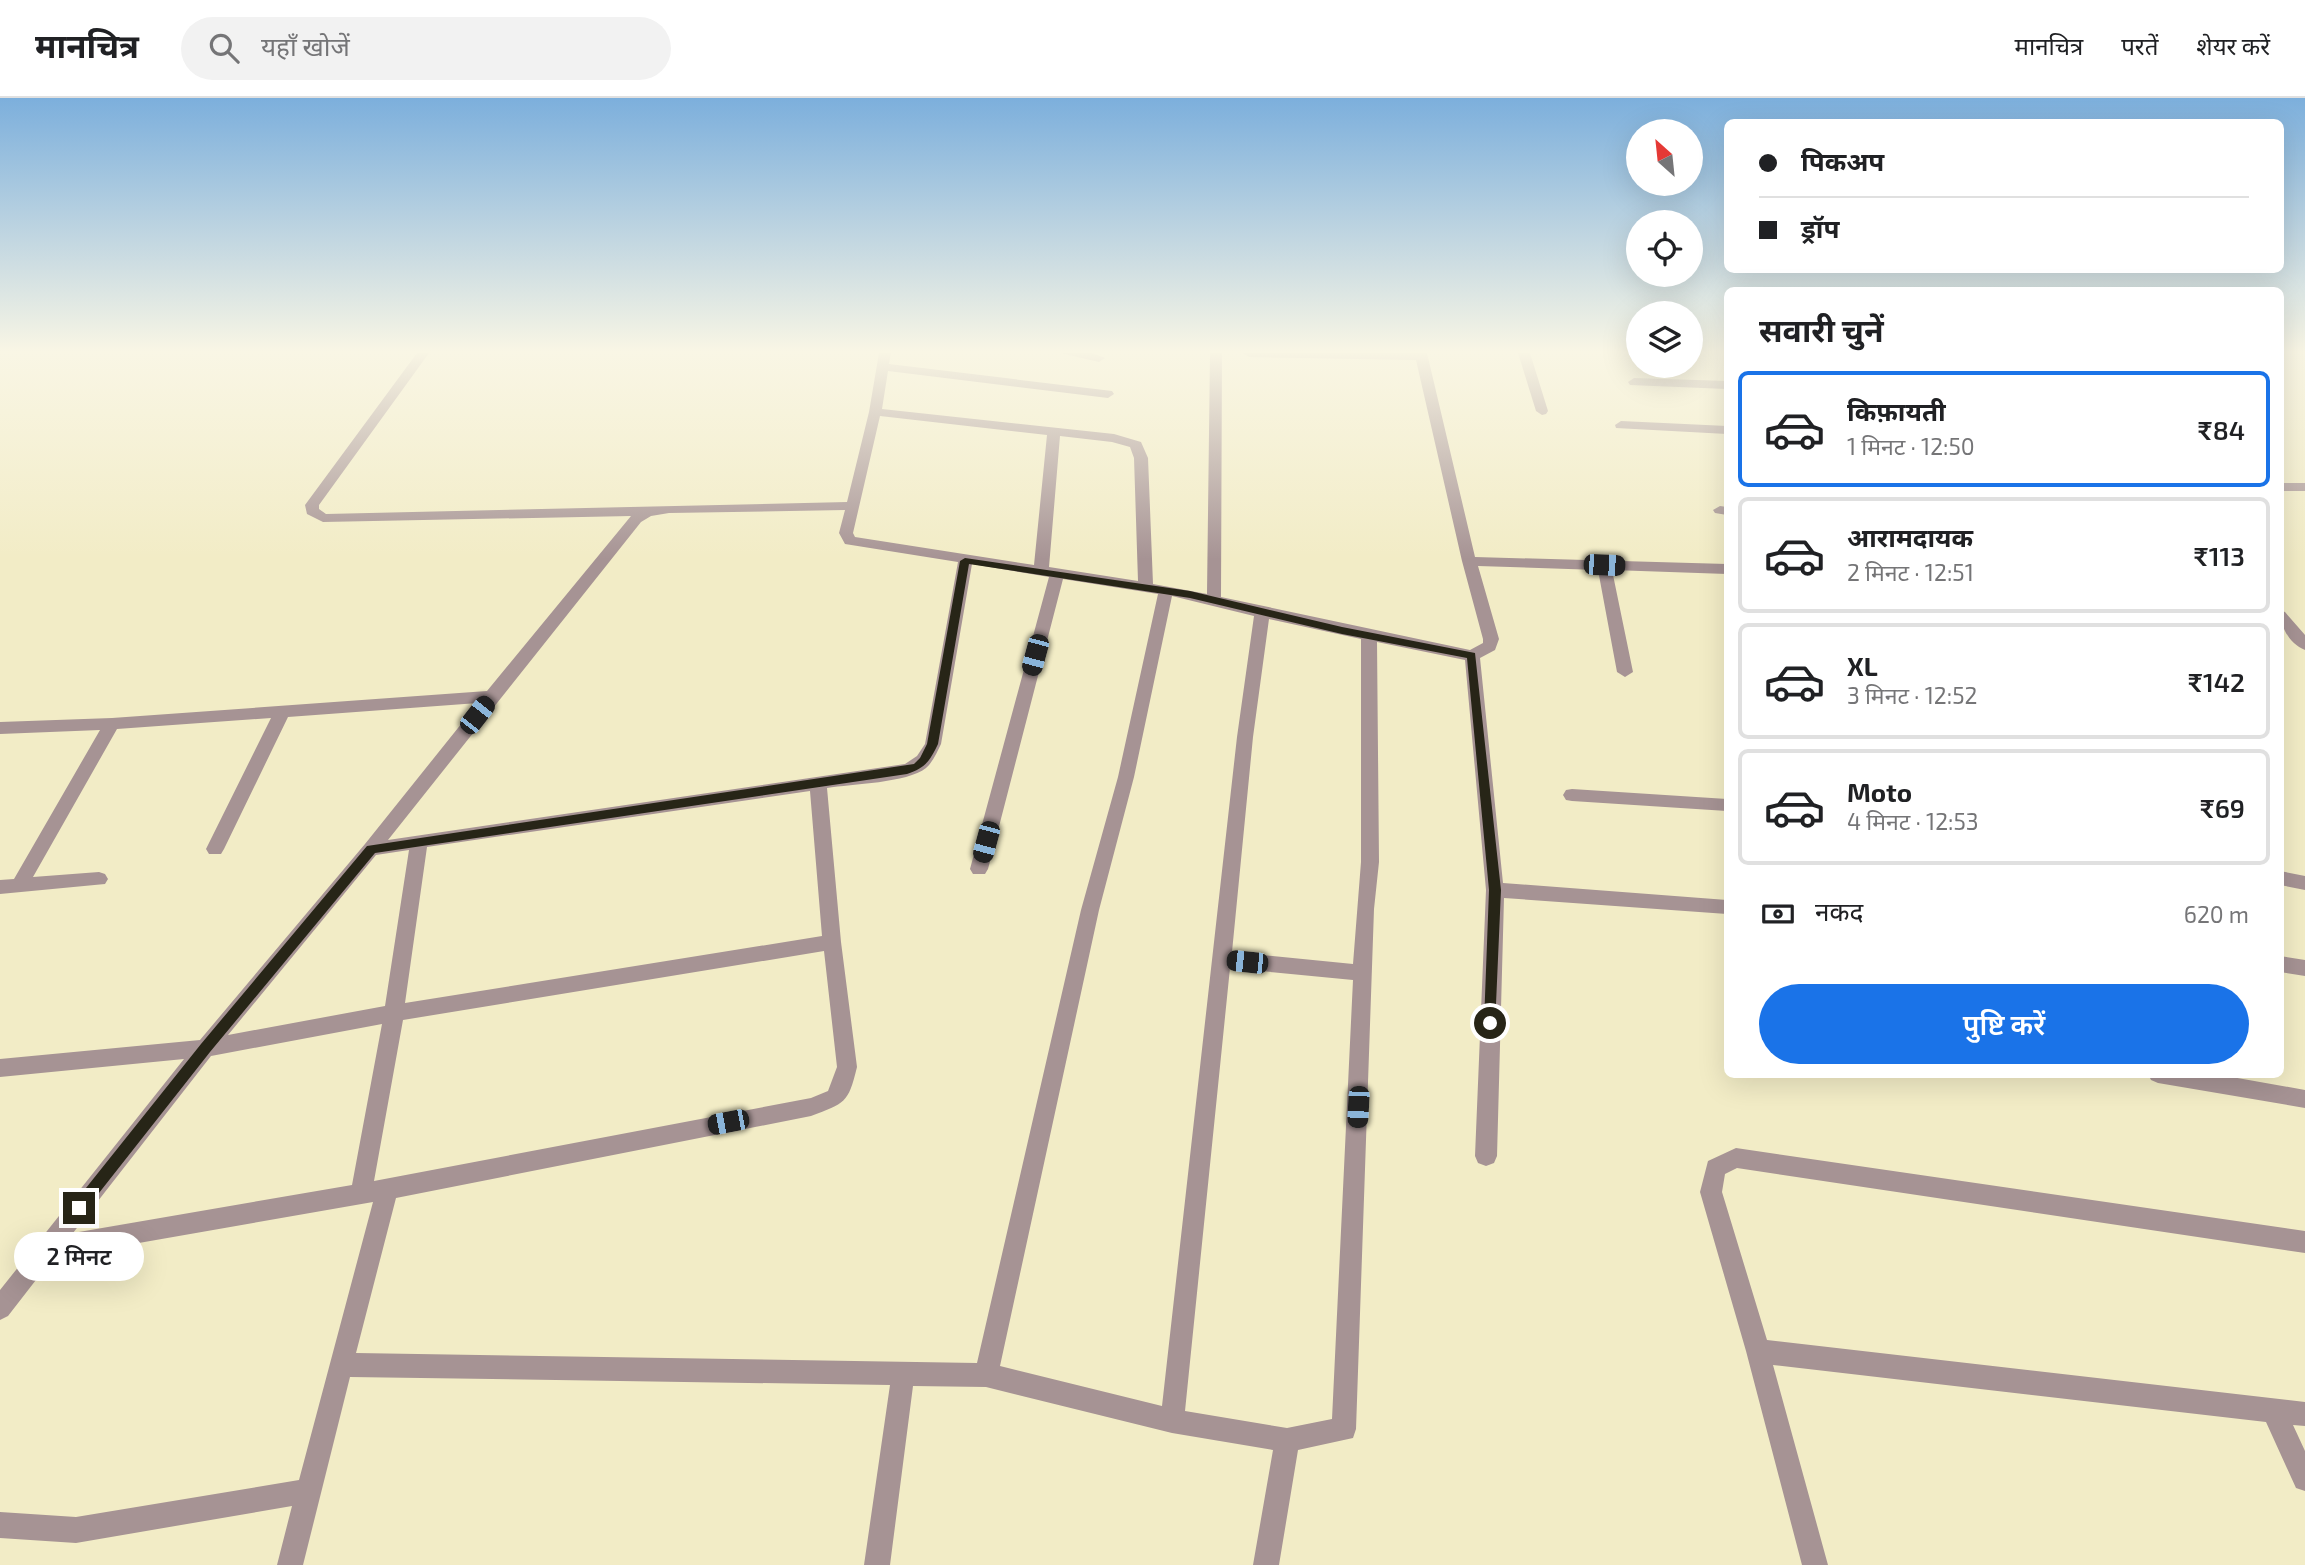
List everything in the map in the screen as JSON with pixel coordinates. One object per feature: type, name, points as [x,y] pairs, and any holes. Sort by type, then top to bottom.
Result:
[{"type":"street","points":[[373,421],[312,505],[315,516],[647,512],[669,509],[852,506]]},
{"type":"street","points":[[873,421],[846,533],[850,541],[1156,589],[1472,656],[1490,646],[1491,639],[1469,561],[1436,421]]},
{"type":"street","points":[[964,421],[1128,440],[1139,449],[1156,589],[1126,777],[1090,910],[986,1376]]},
{"type":"street","points":[[1214,600],[1217,421]]},
{"type":"street","points":[[1621,425],[1724,430]]},
{"type":"street","points":[[979,869],[1049,574],[1054,431]]},
{"type":"street","points":[[2284,487],[2305,487]]},
{"type":"street","points":[[0,1308],[205,1048],[371,849],[636,519],[647,512]]},
{"type":"street","points":[[371,849],[907,770],[924,761],[933,744],[965,561]]},
{"type":"street","points":[[1469,561],[1724,569]]},
{"type":"street","points":[[1604,565],[1625,672]]},
{"type":"street","points":[[1172,1421],[1245,737],[1262,613]]},
{"type":"street","points":[[2284,620],[2305,645]]},
{"type":"street","points":[[342,1364],[986,1376],[1172,1421],[1287,1440],[1344,1429],[1365,909],[1370,862],[1369,636]]},
{"type":"street","points":[[1472,656],[1495,890],[1486,1156]]},
{"type":"street","points":[[0,728],[112,724],[492,696]]},
{"type":"street","points":[[215,849],[282,712]]},
{"type":"street","points":[[9,887],[112,724]]},
{"type":"street","points":[[48,1248],[361,1194],[811,1107],[835,1098],[842,1087],[847,1067],[832,942],[818,783]]},
{"type":"street","points":[[1572,795],[1724,805]]},
{"type":"street","points":[[361,1194],[394,1013],[419,844]]},
{"type":"street","points":[[9,887],[99,879]]},
{"type":"street","points":[[2284,879],[2305,883]]},
{"type":"street","points":[[1495,890],[1724,907]]},
{"type":"street","points":[[0,1068],[205,1048],[394,1013],[832,942]]},
{"type":"street","points":[[1223,959],[1364,973]]},
{"type":"street","points":[[2284,965],[2305,968]]},
{"type":"street","points":[[2182,1078],[2305,1099]]},
{"type":"street","points":[[1815,1565],[1758,1351],[1711,1192],[1716,1168],[1736,1158],[2305,1242]]},
{"type":"street","points":[[290,1565],[387,1189]]},
{"type":"street","points":[[1758,1351],[2305,1414]]},
{"type":"street","points":[[877,1565],[903,1374]]},
{"type":"street","points":[[2274,1411],[2305,1479]]},
{"type":"street","points":[[1266,1565],[1287,1440]]},
{"type":"street","points":[[0,1525],[76,1530],[309,1490]]},
{"type":"route","points":[[79,1208],[205,1048],[371,849],[907,770],[924,761],[933,744],[965,561],[1190,594],[1342,631],[1472,656],[1495,890],[1490,1023]]}]
